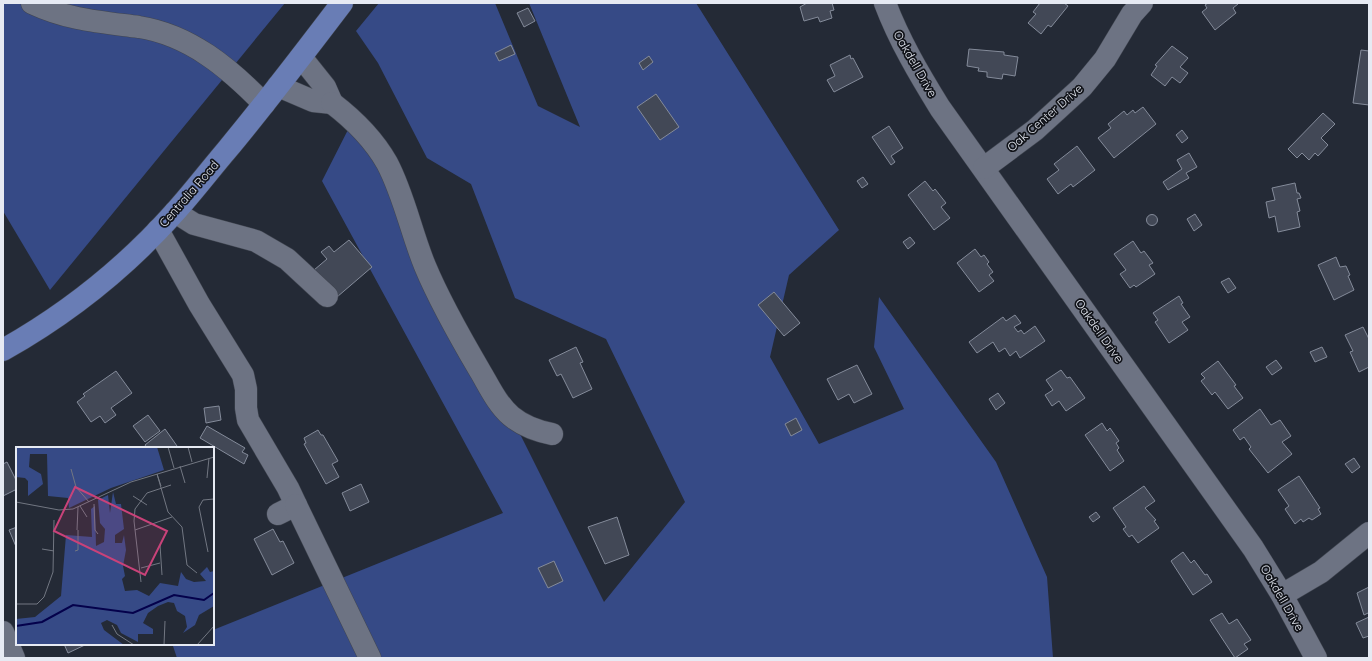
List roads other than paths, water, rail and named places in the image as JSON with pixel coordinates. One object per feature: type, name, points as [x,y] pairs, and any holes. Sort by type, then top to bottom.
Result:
[{"type":"main road","name":"Centralia Road","points":[[3,350],[59,315],[99,285],[158,230],[175,212],[264,104],[302,57],[342,3]]},
{"type":"street","points":[[32,3],[75,18],[102,24],[140,28],[170,36],[188,43],[216,60],[231,72],[264,104]]},
{"type":"street","name":"Oakdell Drive","points":[[885,3],[894,26],[917,72],[1253,548],[1282,595],[1316,658]]},
{"type":"street","name":"Oak Center Drive","points":[[984,168],[1034,130],[1082,87],[1105,59],[1132,14],[1142,3]]},
{"type":"street","points":[[302,57],[324,87],[332,103],[347,114],[362,130],[386,163],[404,205],[425,266],[456,329],[499,403],[511,416],[525,426],[552,434]]},
{"type":"street","points":[[278,86],[314,101],[332,103]]},
{"type":"street","points":[[175,212],[194,224],[256,241],[287,259],[327,296]]},
{"type":"street","points":[[158,230],[199,304],[243,375],[246,389],[246,408],[248,420],[288,488],[287,510],[370,658]]},
{"type":"street","points":[[1282,595],[1321,572],[1369,533]]},
{"type":"street","points":[[3,632],[14,658]]}]
